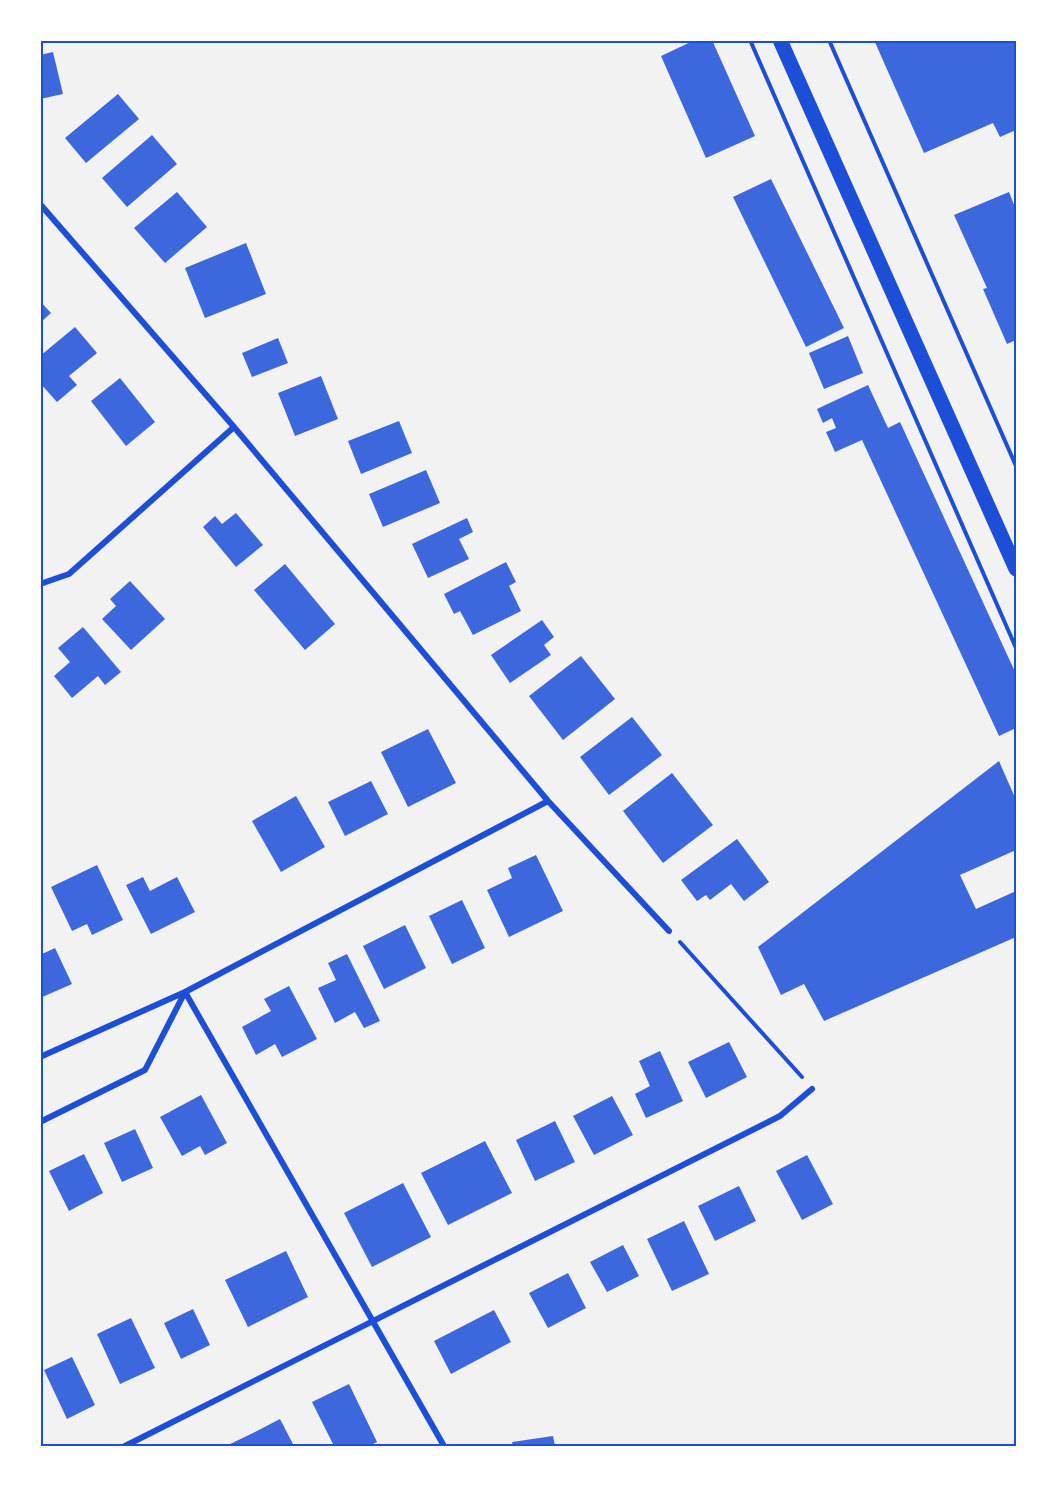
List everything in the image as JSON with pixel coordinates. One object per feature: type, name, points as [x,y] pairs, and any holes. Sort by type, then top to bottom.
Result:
[{"type":"main road","points":[[780,40],[1017,570]]},
{"type":"street","points":[[40,204],[234,427],[548,801],[669,931]]},
{"type":"street","points":[[40,584],[69,574],[234,427]]},
{"type":"street","points":[[40,1057],[185,992],[548,801]]},
{"type":"street","points":[[40,1122],[145,1070],[185,992]]},
{"type":"street","points":[[185,992],[444,1446]]},
{"type":"street","points":[[125,1446],[780,1116],[812,1089]]},
{"type":"path","points":[[750,40],[1017,648]]},
{"type":"path","points":[[829,40],[1017,466]]},
{"type":"path","points":[[669,931],[812,1089]]},
{"type":"building","points":[[695,40],[712,40],[755,136],[706,158],[661,56]]},
{"type":"building","points":[[874,40],[1016,40],[1016,130],[1000,137],[993,123],[924,153]]},
{"type":"building","points":[[53,52],[63,94],[40,99],[40,55]]},
{"type":"building","points":[[118,94],[139,119],[86,163],[65,138]]},
{"type":"building","points":[[152,135],[177,164],[127,207],[102,178]]},
{"type":"building","points":[[771,179],[844,328],[806,347],[733,197]]},
{"type":"building","points":[[177,192],[207,227],[165,263],[134,228]]},
{"type":"building","points":[[1009,192],[1016,210],[1016,340],[1007,344],[983,289],[987,288],[954,215]]},
{"type":"building","points":[[246,243],[266,294],[205,318],[185,268]]},
{"type":"building","points":[[40,301],[51,313],[40,323]]},
{"type":"building","points":[[75,327],[97,353],[69,376],[77,385],[57,402],[40,383],[40,356]]},
{"type":"building","points":[[848,336],[863,373],[824,389],[809,353]]},
{"type":"building","points":[[278,338],[288,363],[252,377],[242,353]]},
{"type":"building","points":[[321,376],[338,419],[295,436],[278,393]]},
{"type":"building","points":[[120,378],[155,422],[126,446],[91,401]]},
{"type":"building","points":[[868,385],[888,428],[900,422],[1016,674],[1016,728],[999,736],[862,440],[835,452],[826,432],[836,428],[832,418],[823,423],[817,409]]},
{"type":"building","points":[[399,421],[412,453],[361,474],[348,441]]},
{"type":"building","points":[[426,470],[440,503],[383,527],[369,494]]},
{"type":"building","points":[[236,513],[263,545],[236,567],[203,527],[215,516],[222,524]]},
{"type":"building","points":[[467,518],[473,532],[459,539],[469,559],[428,578],[412,544]]},
{"type":"building","points":[[506,562],[516,582],[509,586],[521,611],[473,635],[460,611],[454,614],[444,594]]},
{"type":"building","points":[[285,564],[335,624],[305,650],[254,590]]},
{"type":"building","points":[[130,581],[165,619],[131,650],[102,619],[116,606],[110,599]]},
{"type":"building","points":[[542,620],[554,637],[544,645],[551,655],[510,683],[491,655]]},
{"type":"building","points":[[83,627],[121,672],[105,685],[98,676],[72,698],[54,676],[70,662],[58,648]]},
{"type":"building","points":[[581,656],[615,699],[563,740],[529,696]]},
{"type":"building","points":[[632,717],[662,755],[609,795],[580,757]]},
{"type":"building","points":[[428,729],[456,783],[408,807],[381,752]]},
{"type":"building","points":[[999,761],[1016,800],[1016,850],[960,875],[976,909],[1016,891],[1016,937],[824,1021],[804,984],[781,995],[758,947]]},
{"type":"building","points":[[672,773],[713,825],[663,863],[623,811]]},
{"type":"building","points":[[371,781],[388,814],[345,836],[328,802]]},
{"type":"building","points":[[296,796],[325,847],[281,872],[252,821]]},
{"type":"building","points":[[737,839],[769,882],[744,901],[731,884],[710,900],[706,895],[697,901],[681,880]]},
{"type":"building","points":[[536,855],[563,911],[509,937],[487,890],[512,878],[508,868]]},
{"type":"building","points":[[97,865],[123,920],[92,935],[87,924],[72,931],[51,887]]},
{"type":"building","points":[[143,877],[150,891],[177,877],[195,912],[151,934],[126,885]]},
{"type":"building","points":[[462,900],[485,948],[452,964],[429,916]]},
{"type":"building","points":[[405,925],[426,968],[384,989],[363,946]]},
{"type":"building","points":[[55,948],[72,984],[40,998],[40,955]]},
{"type":"building","points":[[347,954],[380,1021],[364,1028],[355,1012],[335,1023],[318,988],[336,980],[328,963]]},
{"type":"building","points":[[289,986],[317,1039],[282,1057],[275,1044],[256,1055],[242,1027],[271,1011],[264,999]]},
{"type":"building","points":[[729,1042],[747,1077],[706,1098],[688,1062]]},
{"type":"building","points":[[660,1051],[683,1101],[646,1118],[635,1094],[650,1086],[639,1061]]},
{"type":"building","points":[[201,1095],[227,1143],[205,1155],[200,1146],[182,1156],[160,1117]]},
{"type":"building","points":[[612,1096],[633,1135],[594,1155],[573,1116]]},
{"type":"building","points":[[555,1121],[575,1162],[535,1181],[516,1140]]},
{"type":"building","points":[[135,1129],[153,1168],[122,1182],[104,1143]]},
{"type":"building","points":[[485,1141],[512,1193],[448,1225],[421,1173]]},
{"type":"building","points":[[84,1154],[103,1193],[69,1211],[49,1171]]},
{"type":"building","points":[[807,1155],[833,1204],[802,1220],[776,1171]]},
{"type":"building","points":[[403,1183],[431,1237],[372,1267],[344,1213]]},
{"type":"building","points":[[739,1186],[756,1221],[715,1241],[698,1206]]},
{"type":"building","points":[[684,1221],[709,1274],[672,1291],[647,1239]]},
{"type":"building","points":[[623,1245],[639,1276],[607,1292],[590,1262]]},
{"type":"building","points":[[286,1251],[308,1297],[248,1327],[225,1280]]},
{"type":"building","points":[[568,1273],[586,1308],[548,1328],[529,1293]]},
{"type":"building","points":[[193,1309],[210,1345],[181,1359],[164,1323]]},
{"type":"building","points":[[494,1310],[511,1342],[451,1374],[434,1341]]},
{"type":"building","points":[[131,1318],[155,1368],[120,1384],[97,1334]]},
{"type":"building","points":[[72,1357],[95,1405],[67,1419],[44,1370]]},
{"type":"building","points":[[349,1384],[377,1442],[369,1446],[334,1446],[312,1402]]},
{"type":"building","points":[[280,1419],[294,1446],[226,1446],[253,1433]]},
{"type":"building","points":[[553,1436],[555,1446],[513,1446],[512,1442]]}]
